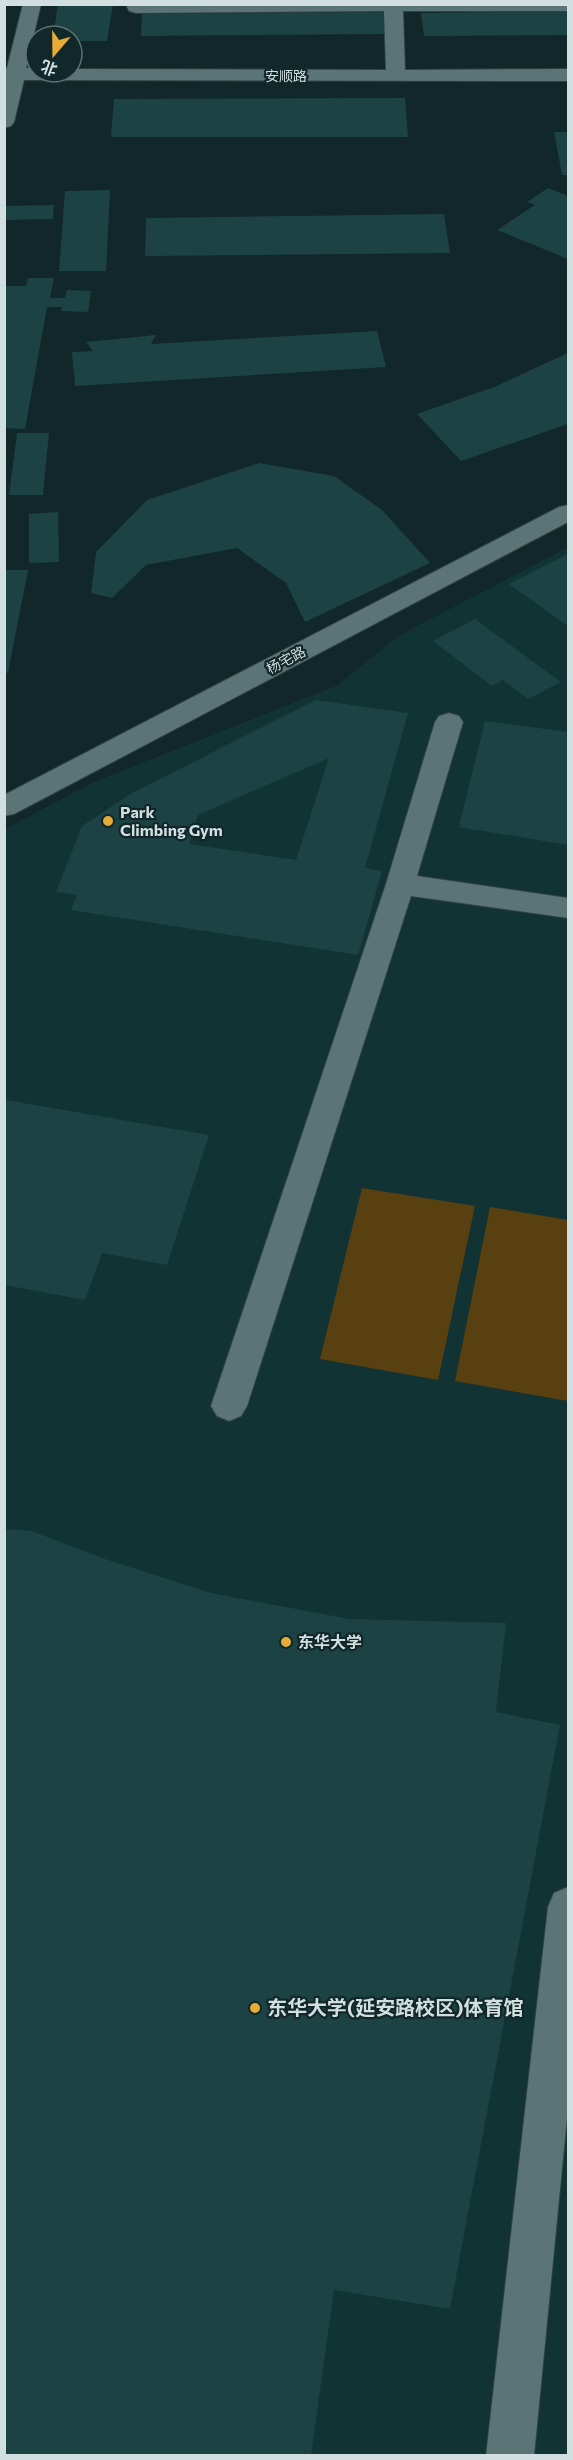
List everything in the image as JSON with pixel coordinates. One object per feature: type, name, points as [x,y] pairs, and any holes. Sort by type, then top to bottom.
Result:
[{"type":"street","points":[[4,122],[11,74],[32,4]]},
{"type":"street","points":[[393,5],[396,76]]},
{"type":"street","points":[[136,7],[568,5]]},
{"type":"street","name":"安顺路","points":[[11,74],[568,75]]},
{"type":"street","name":"杨宅路","points":[[4,807],[568,512]]},
{"type":"street","points":[[229,1406],[400,884],[449,722]]},
{"type":"street","points":[[400,884],[568,908]]},
{"type":"street","points":[[510,2456],[568,1907]]},
{"type":"shaded area","name":"东华大学","points":[[568,547],[568,2455],[5,2456],[5,829],[94,782],[336,686],[400,635]]},
{"type":"shaded area","points":[[362,1188],[475,1206],[438,1380],[320,1359]]},
{"type":"shaded area","points":[[490,1207],[568,1220],[568,1401],[455,1381]]},
{"type":"building","points":[[58,4],[113,4],[107,41],[84,41],[84,24],[55,24]]},
{"type":"building","points":[[568,11],[568,35],[424,36],[421,13]]},
{"type":"building","points":[[383,12],[385,34],[141,36],[142,14]]},
{"type":"building","points":[[405,98],[408,137],[111,137],[114,99]]},
{"type":"building","points":[[554,132],[568,132],[568,175],[562,175]]},
{"type":"building","points":[[548,188],[568,196],[568,259],[497,230],[535,205],[527,202]]},
{"type":"building","points":[[110,190],[106,271],[59,271],[65,191]]},
{"type":"building","points":[[54,205],[53,219],[4,220],[4,206]]},
{"type":"building","points":[[444,214],[450,253],[145,256],[146,218]]},
{"type":"building","points":[[28,278],[54,278],[50,298],[65,298],[67,290],[91,291],[88,312],[61,311],[62,307],[47,307],[25,429],[4,428],[4,286],[26,286]]},
{"type":"building","points":[[377,331],[386,367],[75,386],[72,352],[93,351],[86,342],[156,335],[151,344]]},
{"type":"building","points":[[568,353],[568,424],[461,461],[417,414],[494,387]]},
{"type":"building","points":[[17,433],[49,433],[43,495],[9,495]]},
{"type":"building","points":[[259,463],[334,476],[382,510],[430,563],[305,622],[286,583],[237,548],[146,565],[112,598],[91,593],[96,552],[147,500]]},
{"type":"building","points":[[58,512],[59,562],[29,563],[29,514]]},
{"type":"building","points":[[568,554],[568,626],[509,584]]},
{"type":"building","points":[[4,570],[28,570],[8,673],[4,672]]},
{"type":"building","points":[[475,619],[561,682],[528,699],[503,680],[492,686],[433,641]]},
{"type":"building","points":[[316,700],[408,713],[365,868],[382,871],[358,955],[71,910],[77,895],[56,892],[82,826],[132,793]],"holes":[[[329,758],[296,860],[189,844],[198,815]]]},
{"type":"building","points":[[485,721],[568,732],[568,845],[459,827]]},
{"type":"building","points":[[6,1100],[209,1135],[167,1265],[102,1253],[85,1300],[4,1285]]},
{"type":"building","name":"东华大学(延安路校区)体育馆","points":[[4,1529],[32,1531],[108,1560],[211,1593],[349,1619],[506,1623],[496,1712],[560,1725],[450,2309],[334,2290],[311,2456],[4,2456]]},
{"type":"place","name":"Park Climbing Gym","points":[[108,821]]},
{"type":"place","name":"东华大学","points":[[286,1642]]},
{"type":"place","name":"东华大学(延安路校区)体育馆","points":[[255,2008]]}]
